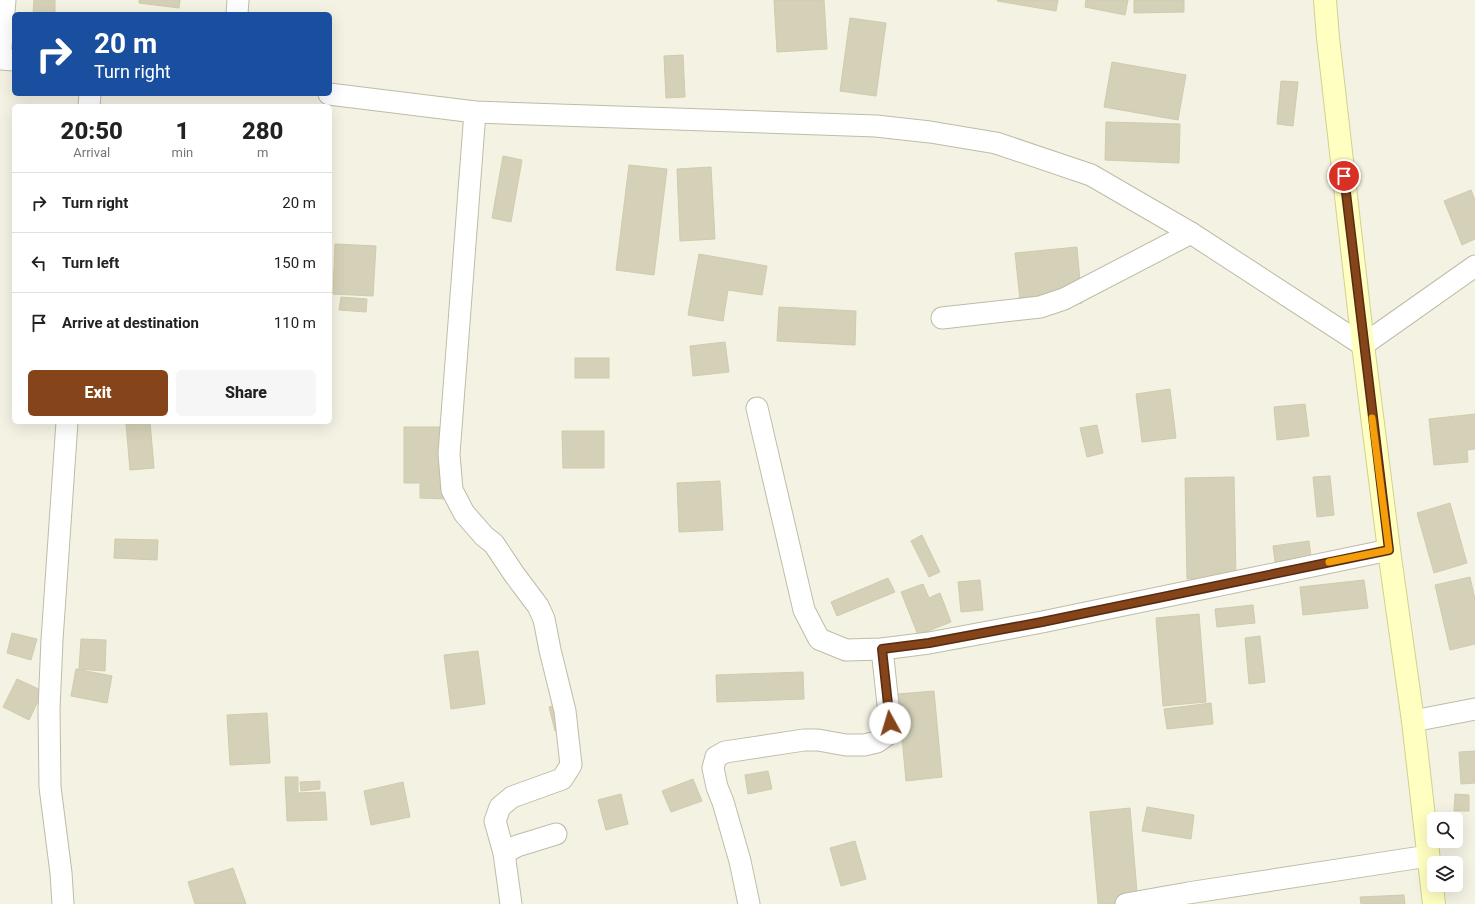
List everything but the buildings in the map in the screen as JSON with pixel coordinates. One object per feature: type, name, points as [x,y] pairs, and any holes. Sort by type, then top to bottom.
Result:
[{"type":"main road","points":[[1326,0],[1328,38],[1363,345],[1389,550],[1413,721],[1428,856]]},
{"type":"main road","points":[[1432,892],[1434,904]]},
{"type":"street","points":[[5,0],[0,59],[12,60]]},
{"type":"street","points":[[237,12],[238,0]]},
{"type":"street","points":[[332,94],[475,112],[876,126],[930,132],[996,143],[1090,175],[1191,233],[1363,345],[1475,266]]},
{"type":"street","points":[[475,112],[449,454],[452,490],[464,513],[484,536],[494,544],[538,606],[544,618],[565,710],[571,766],[562,779],[512,798],[500,807],[495,821],[504,853],[511,904]]},
{"type":"street","points":[[942,318],[1040,307],[1064,299],[1191,233]]},
{"type":"street","points":[[757,408],[804,610],[819,639],[846,650],[882,649],[929,643],[1042,622],[1389,550]]},
{"type":"street","points":[[63,904],[61,873],[50,787],[49,709],[52,640],[67,424]]},
{"type":"street","points":[[749,904],[740,861],[723,802],[717,788],[713,768],[716,757],[725,752],[804,740],[818,740],[846,746],[864,745],[877,742],[886,735],[890,723],[882,649]]},
{"type":"street","points":[[1413,721],[1475,709]]},
{"type":"street","points":[[504,853],[517,846],[556,834]]},
{"type":"street","points":[[1126,904],[1427,856]]},
{"type":"slow traffic","points":[[1329,562],[1389,550],[1372,418]]},
{"type":"route","points":[[890,723],[882,649],[929,643],[1042,622],[1389,550],[1363,345],[1344,176]]}]
